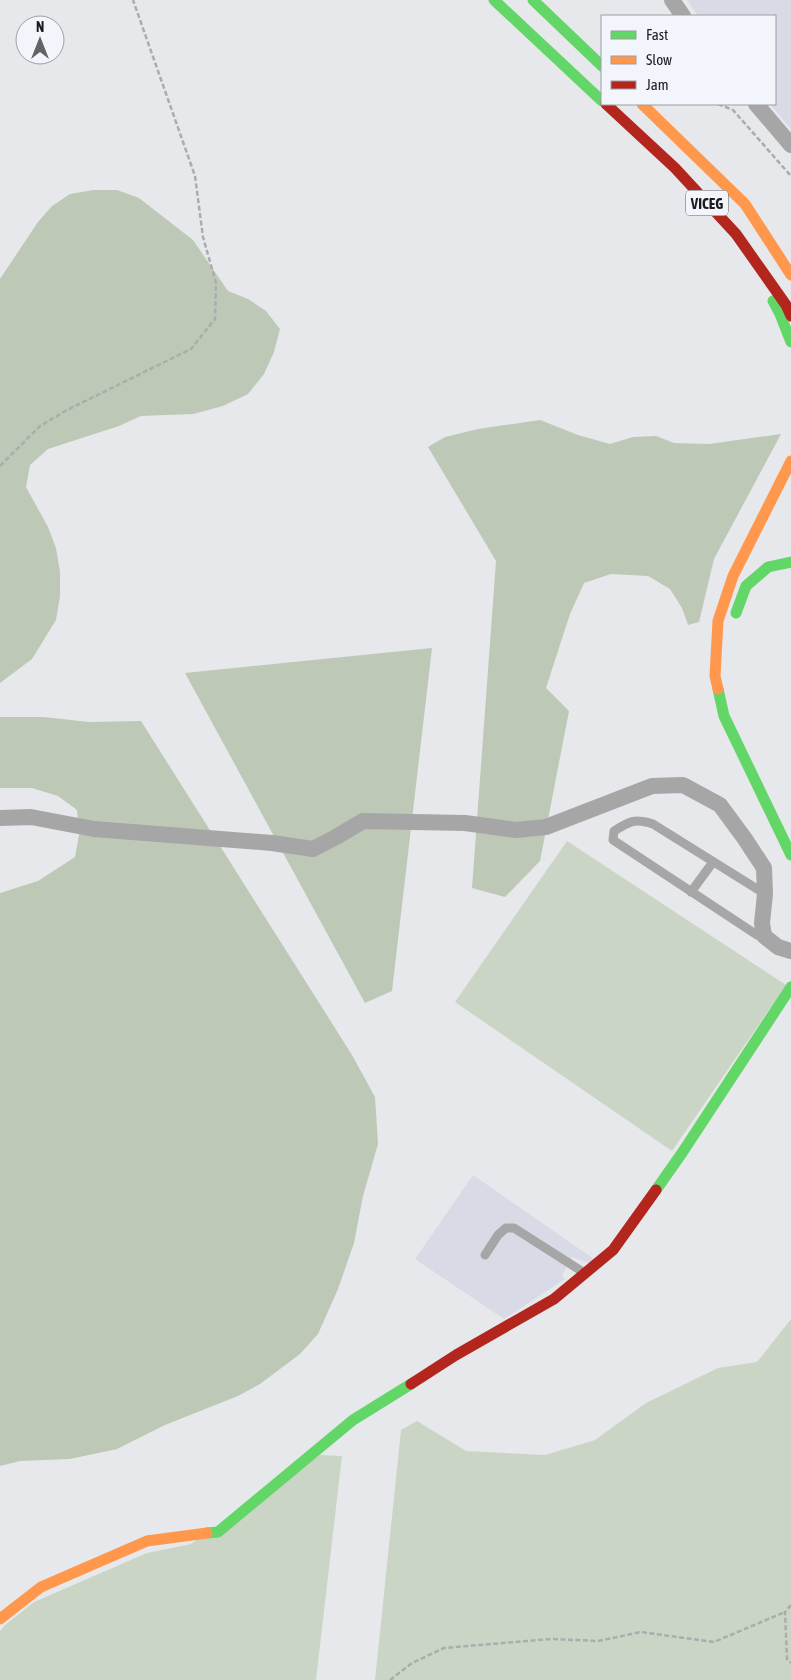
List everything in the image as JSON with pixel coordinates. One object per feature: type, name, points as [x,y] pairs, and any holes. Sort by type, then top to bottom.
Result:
[{"type":"main road","points":[[494,0],[601,100]]},
{"type":"main road","points":[[533,0],[601,65]]},
{"type":"main road","name":"VICEG","points":[[607,105],[675,168],[736,234],[786,305],[791,316]]},
{"type":"main road","name":"VICEG","points":[[643,105],[745,204],[791,275]]},
{"type":"main road","points":[[745,204],[791,254]]},
{"type":"main road","points":[[736,234],[780,314],[791,342]]},
{"type":"main road","points":[[791,461],[734,576],[718,621],[715,676],[724,716],[791,855]]},
{"type":"main road","points":[[731,625],[746,586],[768,567],[791,562]]},
{"type":"main road","points":[[0,1619],[41,1587],[148,1541],[218,1532],[353,1420],[456,1355],[554,1299],[613,1250],[682,1153],[791,987]]},
{"type":"street","points":[[672,0],[682,15]]},
{"type":"street","points":[[757,105],[791,145]]},
{"type":"street","points":[[0,818],[31,817],[94,829],[272,843],[313,849],[362,821],[465,823],[516,830],[546,827],[652,786],[683,785],[720,805],[746,838],[764,868],[765,894],[762,924],[764,936],[778,947],[791,951]]},
{"type":"lane","points":[[764,936],[757,935],[614,840],[614,831],[630,822],[640,820],[653,824],[765,894]]},
{"type":"lane","points":[[691,892],[713,862]]},
{"type":"lane","points":[[485,1255],[498,1235],[506,1228],[514,1228],[585,1274]]},
{"type":"path","points":[[0,466],[40,426],[67,410],[191,349],[215,319],[216,284],[203,237],[195,176],[133,0]]},
{"type":"path","points":[[720,105],[733,110],[791,176]]},
{"type":"path","points":[[390,1680],[412,1663],[444,1648],[551,1639],[598,1641],[641,1632],[714,1642],[785,1612],[791,1605]]},
{"type":"path","points":[[785,1612],[787,1659],[791,1663]]},
{"type":"shaded area","points":[[687,0],[791,0],[791,129],[771,105],[776,105],[776,15],[697,15]]},
{"type":"shaded area","points":[[473,1175],[594,1259],[589,1263],[572,1257],[562,1275],[565,1279],[504,1319],[415,1259]]},
{"type":"green space","points":[[93,190],[117,190],[139,198],[193,240],[228,291],[248,299],[266,311],[280,329],[274,352],[264,374],[248,394],[223,406],[193,414],[141,416],[119,426],[48,449],[30,465],[26,487],[48,527],[56,548],[60,572],[60,596],[56,620],[32,659],[0,683],[0,279],[38,222],[52,206],[70,194]]},
{"type":"green space","points":[[540,420],[578,435],[610,444],[633,437],[656,436],[674,443],[709,444],[781,434],[714,559],[699,622],[688,625],[682,608],[670,589],[648,576],[611,574],[584,583],[570,614],[546,688],[569,711],[540,861],[505,897],[472,888],[496,561],[428,447],[445,437],[478,429]]},
{"type":"green space","points":[[432,648],[392,991],[365,1003],[185,673]]},
{"type":"green space","points":[[0,717],[44,717],[89,722],[141,721],[352,1055],[375,1097],[378,1144],[363,1196],[354,1243],[338,1289],[318,1334],[300,1354],[260,1384],[238,1396],[165,1425],[117,1449],[70,1459],[20,1461],[0,1466],[0,893],[38,881],[75,857],[79,835],[77,810],[58,796],[32,788],[0,788]]},
{"type":"green space","points":[[567,841],[786,985],[672,1151],[455,1002]]},
{"type":"green space","points":[[791,1319],[791,1680],[375,1680],[401,1430],[417,1421],[466,1451],[545,1455],[595,1440],[646,1403],[718,1368],[757,1362]]},
{"type":"green space","points":[[320,1455],[342,1456],[316,1680],[0,1680],[0,1631],[34,1602],[147,1553],[191,1544]]},
{"type":"traffic: fast","points":[[494,0],[601,100]]},
{"type":"traffic: fast","points":[[533,0],[601,65]]},
{"type":"traffic: fast","points":[[773,301],[791,342]]},
{"type":"traffic: fast","points":[[736,613],[746,586],[768,567],[791,562]]},
{"type":"traffic: fast","points":[[718,689],[724,716],[791,855]]},
{"type":"traffic: fast","points":[[656,1190],[791,987]]},
{"type":"traffic: fast","points":[[207,1533],[218,1532],[353,1420],[411,1384]]},
{"type":"traffic: slow","points":[[643,105],[745,204],[791,275]]},
{"type":"traffic: slow","points":[[718,689],[715,676],[718,621],[733,576],[791,461]]},
{"type":"traffic: slow","points":[[0,1619],[41,1587],[147,1541],[207,1533]]},
{"type":"traffic: jam","points":[[607,105],[675,168],[736,234],[786,305],[791,316]]},
{"type":"traffic: jam","points":[[411,1384],[456,1355],[554,1299],[613,1250],[656,1190]]}]
